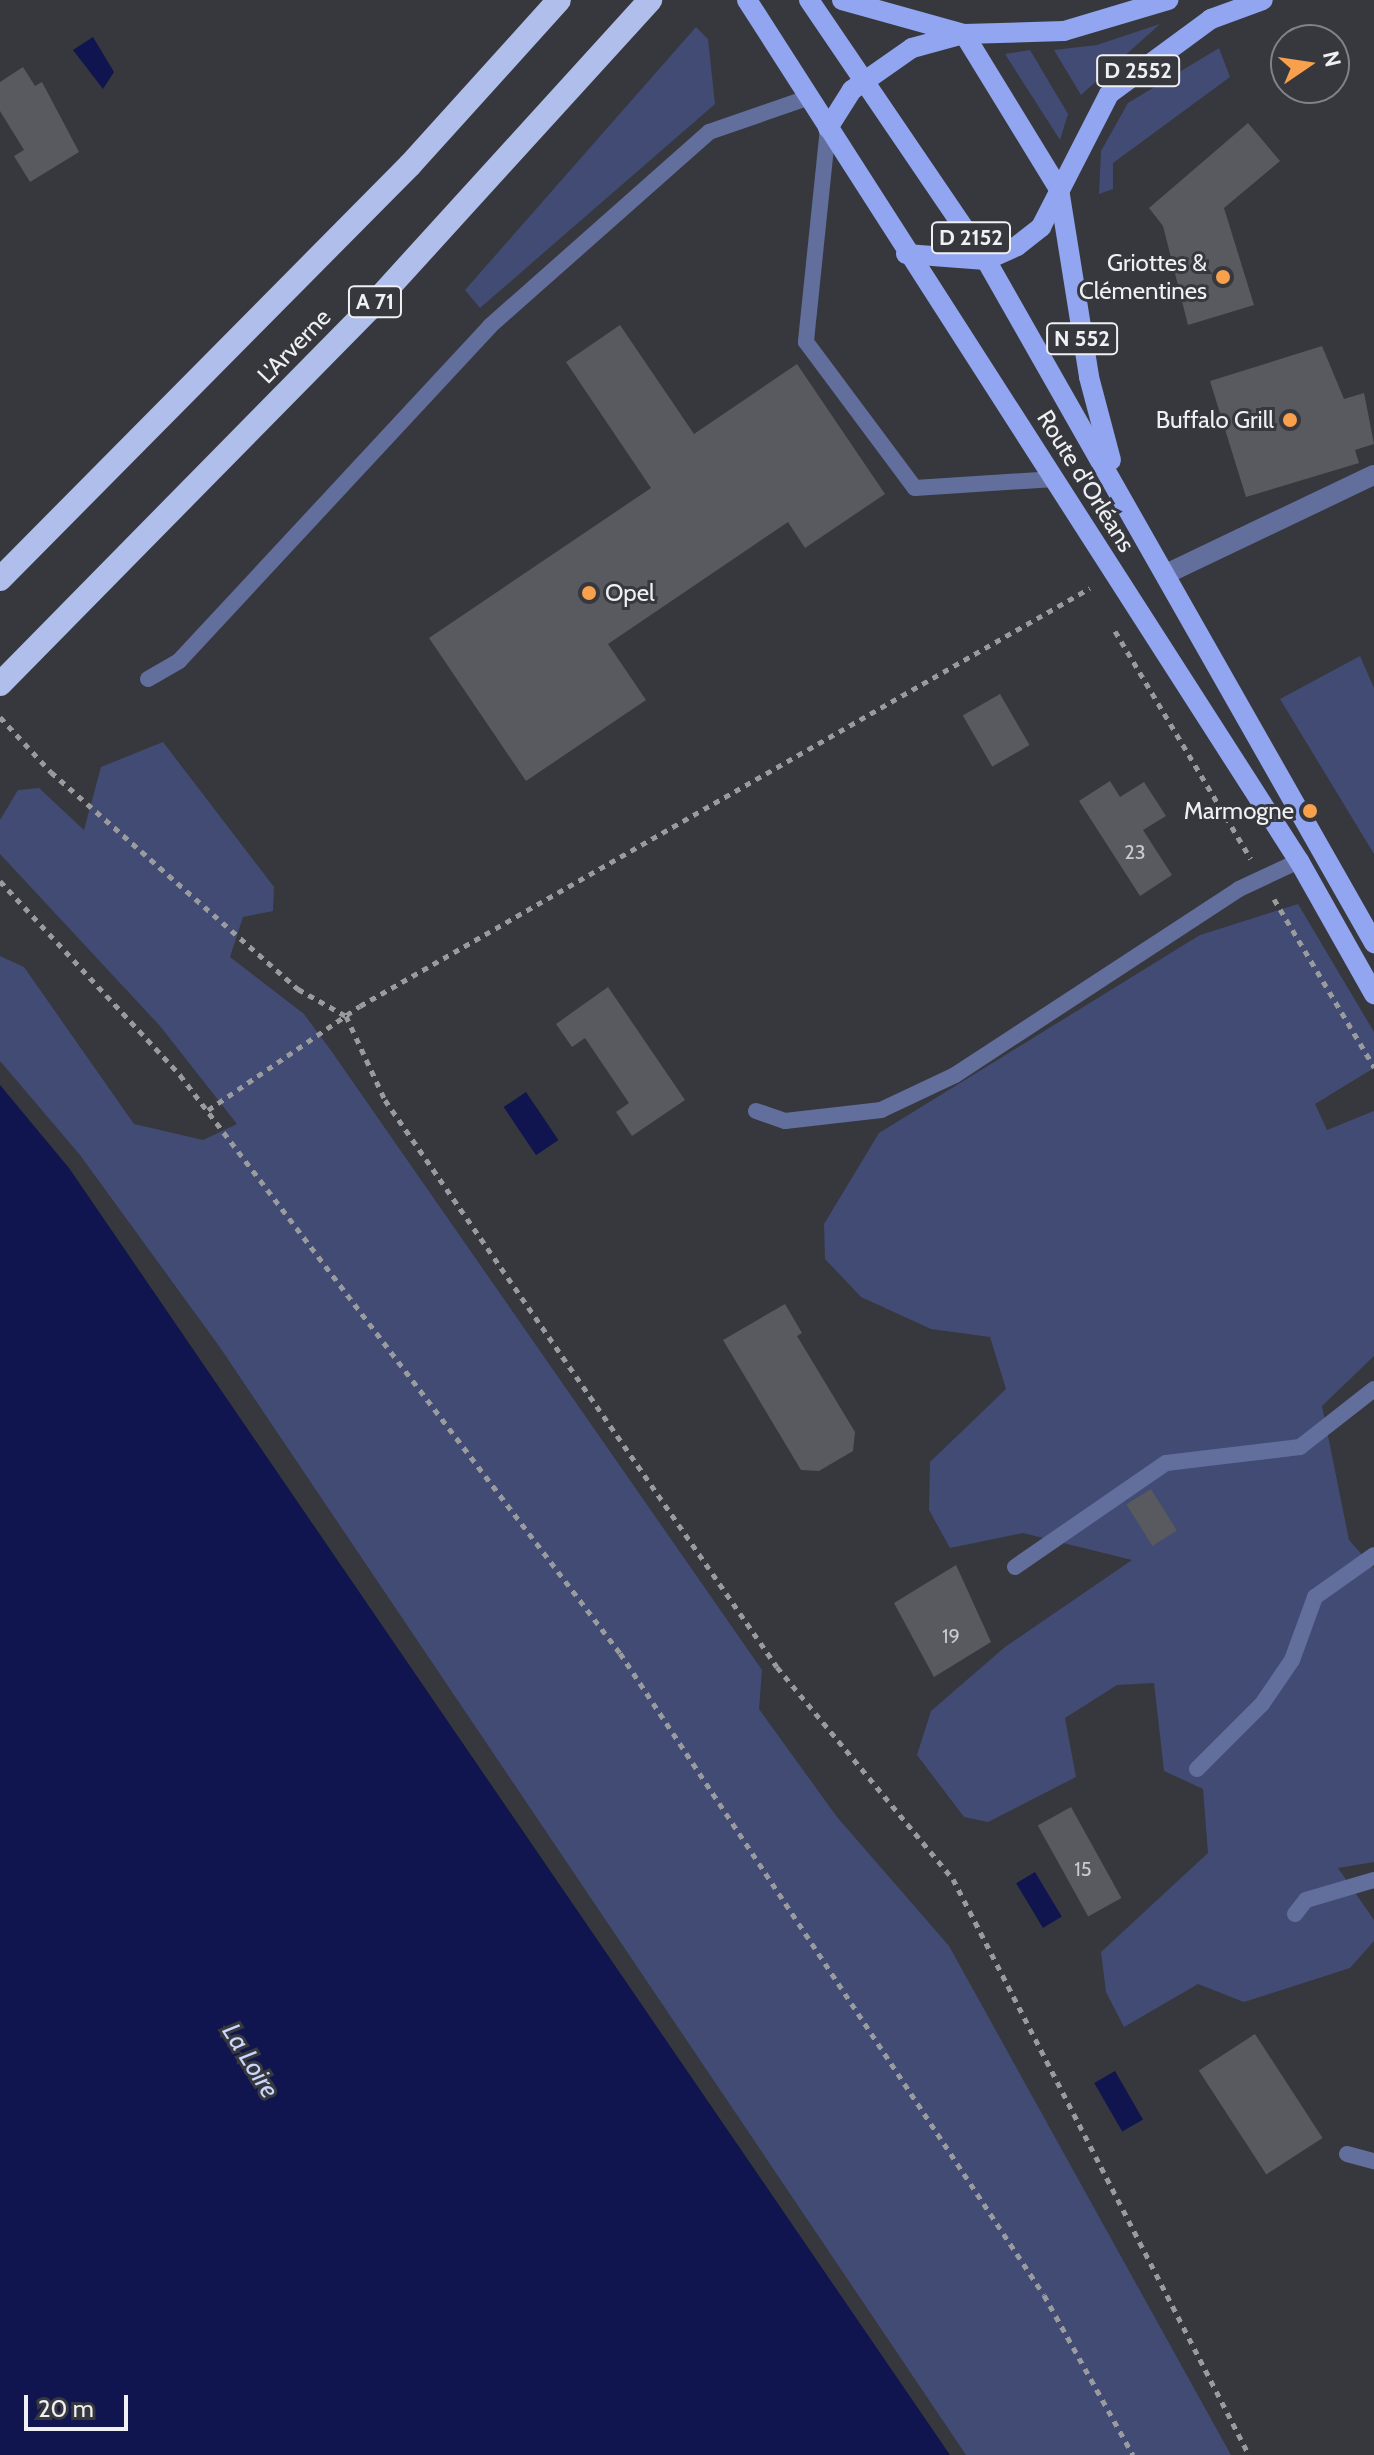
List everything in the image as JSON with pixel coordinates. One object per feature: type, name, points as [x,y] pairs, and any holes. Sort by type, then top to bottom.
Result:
[{"type":"highway","name":"L'Arverne","points":[[0,579],[400,176],[559,0]]},
{"type":"highway","name":"L'Arverne","points":[[0,684],[369,309],[650,0]]},
{"type":"main road","name":"Route d'Orléans","points":[[747,0],[906,254],[1055,479],[1299,861],[1374,994]]},
{"type":"main road","name":"Route d'Orléans","points":[[809,0],[986,260],[1118,487],[1374,943]]},
{"type":"main road","points":[[842,0],[964,34],[1059,189],[1041,227],[986,260],[906,254]]},
{"type":"main road","name":"D 2552","points":[[964,34],[1064,31],[1168,0]]},
{"type":"main road","name":"D 2552","points":[[1059,189],[1109,94],[1211,19],[1263,0]]},
{"type":"main road","points":[[828,128],[864,79],[900,53],[964,34]]},
{"type":"main road","name":"N 552","points":[[1059,189],[1089,377],[1118,487]]},
{"type":"street","points":[[1166,574],[1374,475]]},
{"type":"lane","points":[[148,679],[179,661],[490,326],[709,132],[810,97]]},
{"type":"lane","points":[[828,128],[818,166],[806,342],[915,488],[1055,479]]},
{"type":"lane","points":[[756,1111],[785,1121],[881,1110],[955,1075],[1262,879],[1299,861]]},
{"type":"lane","points":[[1015,1567],[1166,1463],[1300,1447],[1374,1389]]},
{"type":"lane","points":[[1197,1769],[1270,1693],[1292,1660],[1315,1597],[1374,1555]]},
{"type":"lane","points":[[1295,1914],[1306,1900],[1374,1880]]},
{"type":"lane","points":[[1347,2154],[1374,2161]]},
{"type":"path","points":[[208,1110],[346,1016],[1090,588],[1098,601]]},
{"type":"path","points":[[1106,615],[1374,1067]]},
{"type":"path","points":[[0,717],[51,772],[298,989],[346,1016],[385,1100],[777,1667],[953,1879],[1249,2455]]},
{"type":"path","points":[[0,881],[208,1110],[620,1653],[1044,2295],[1133,2455]]},
{"type":"shaded area","points":[[1160,24],[1081,95],[1054,50],[1097,45]]},
{"type":"shaded area","points":[[696,27],[708,39],[715,104],[480,308],[465,290]]},
{"type":"shaded area","points":[[1219,48],[1230,77],[1113,163],[1113,189],[1099,194],[1101,151],[1128,103]]},
{"type":"shaded area","points":[[1030,50],[1068,114],[1060,140],[1005,54]]},
{"type":"shaded area","points":[[1360,656],[1374,688],[1374,854],[1280,699]]},
{"type":"shaded area","points":[[163,742],[274,887],[273,911],[243,917],[230,957],[304,1014],[332,1052],[762,1670],[759,1709],[837,1817],[949,1946],[1231,2455],[966,2455],[219,1346],[80,1155],[0,1061],[0,956],[24,967],[134,1124],[203,1140],[237,1124],[160,1026],[0,854],[0,820],[18,790],[39,788],[84,830],[101,767]]},
{"type":"shaded area","points":[[1298,904],[1374,1032],[1374,1068],[1315,1104],[1327,1130],[1374,1111],[1374,1356],[1322,1406],[1349,1540],[1374,1568],[1374,1862],[1338,1868],[1374,1920],[1374,1941],[1350,1968],[1244,2002],[1198,1984],[1124,2027],[1106,1992],[1101,1952],[1208,1853],[1203,1789],[1164,1771],[1154,1683],[1117,1685],[1065,1718],[1076,1777],[988,1822],[964,1817],[917,1755],[931,1711],[1005,1647],[1132,1560],[1023,1533],[950,1548],[929,1510],[930,1462],[1006,1389],[990,1337],[931,1329],[861,1297],[825,1259],[824,1224],[879,1133],[1200,935]]},
{"type":"water","points":[[93,37],[114,72],[103,89],[73,50]]},
{"type":"water","name":"La Loire","points":[[0,1085],[69,1168],[950,2455],[0,2455]]},
{"type":"water","points":[[526,1092],[558,1140],[536,1155],[504,1107]]},
{"type":"water","points":[[1035,1872],[1062,1917],[1043,1928],[1016,1883]]},
{"type":"water","points":[[1115,2071],[1143,2119],[1122,2131],[1094,2083]]},
{"type":"building","points":[[23,67],[35,86],[42,82],[79,152],[30,182],[14,156],[24,150],[0,111],[0,82]]},
{"type":"building","points":[[1248,123],[1280,161],[1224,208],[1254,305],[1188,325],[1163,226],[1149,208]]},
{"type":"building","name":"Opel","points":[[620,325],[694,434],[797,364],[885,494],[805,548],[788,522],[608,644],[646,700],[526,781],[429,638],[651,488],[566,362]]},
{"type":"building","name":"Buffalo Grill","points":[[1322,346],[1344,399],[1364,393],[1374,444],[1355,450],[1359,463],[1246,497],[1210,381]]},
{"type":"building","points":[[1000,694],[1030,745],[992,767],[963,716]]},
{"type":"building","points":[[1110,781],[1120,797],[1144,782],[1166,816],[1143,830],[1172,875],[1140,896],[1079,801]]},
{"type":"building","points":[[608,987],[685,1100],[632,1136],[616,1112],[629,1103],[585,1038],[572,1047],[556,1024]]},
{"type":"building","points":[[785,1304],[802,1333],[797,1336],[855,1432],[853,1451],[819,1471],[801,1470],[723,1340]]},
{"type":"building","points":[[1151,1489],[1177,1531],[1152,1546],[1126,1504]]},
{"type":"building","points":[[956,1565],[991,1642],[934,1677],[894,1603]]},
{"type":"building","points":[[1071,1807],[1121,1898],[1088,1916],[1038,1825]]},
{"type":"building","points":[[1255,2034],[1323,2138],[1266,2174],[1199,2070]]},
{"type":"place","name":"Griottes & Clémentines","points":[[1223,277]]},
{"type":"place","name":"Buffalo Grill","points":[[1290,420]]},
{"type":"place","name":"Opel","points":[[589,593]]},
{"type":"place","name":"Marmogne","points":[[1310,811]]}]
